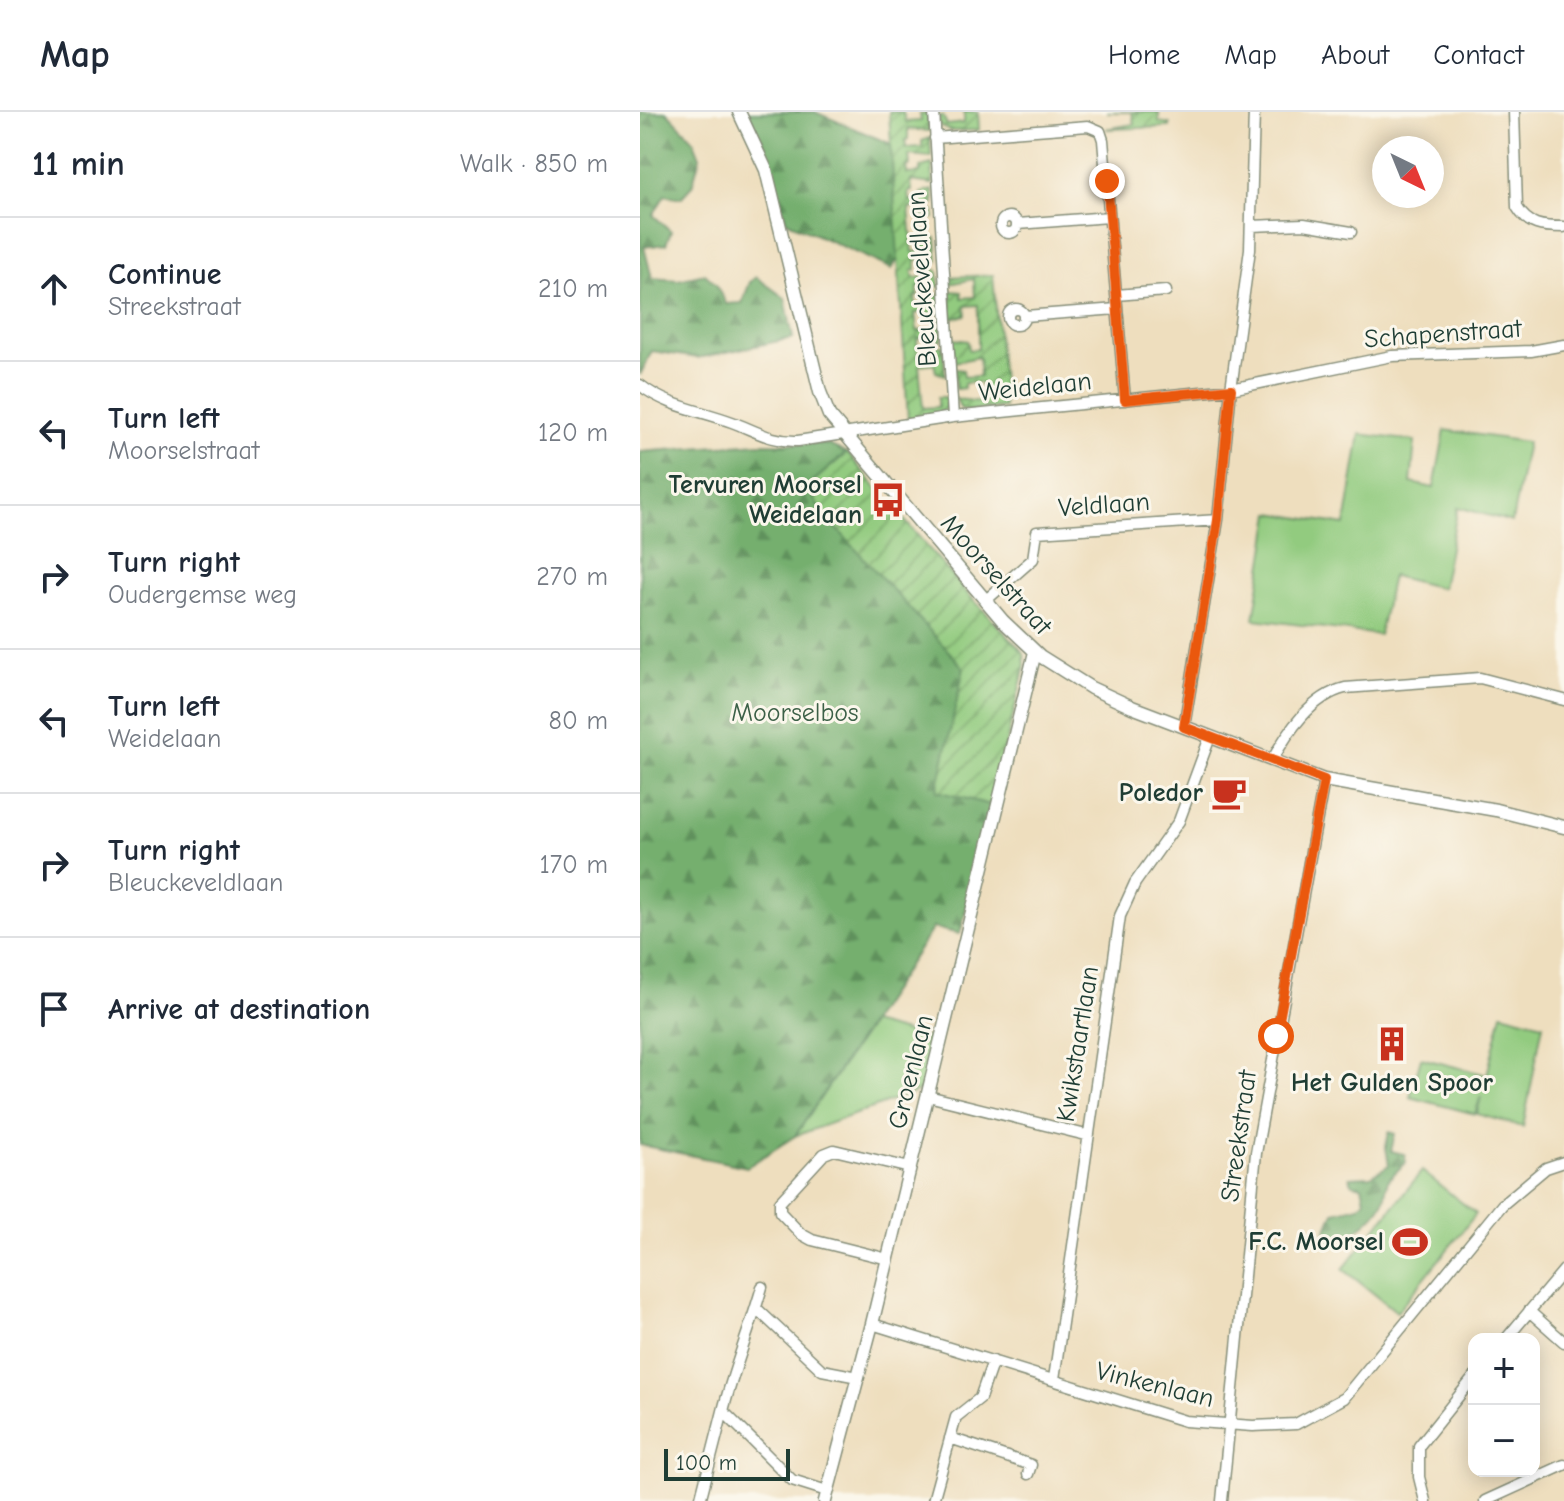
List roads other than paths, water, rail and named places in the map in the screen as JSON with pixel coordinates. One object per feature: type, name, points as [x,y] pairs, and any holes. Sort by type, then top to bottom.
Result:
[{"type":"street","name":"Moorselstraat","points":[[739,112],[766,170],[823,402],[844,435],[985,601],[1035,652],[1102,694],[1324,780],[1496,810],[1564,827]]},
{"type":"street","name":"Bleuckeveldlaan","points":[[934,112],[953,417]]},
{"type":"street","points":[[1184,727],[1218,520],[1251,226],[1254,112]]},
{"type":"street","points":[[1514,112],[1517,207],[1524,219],[1541,227],[1564,227]]},
{"type":"street","points":[[935,138],[1093,127],[1100,131],[1125,400]]},
{"type":"street","points":[[1018,224],[1109,217]]},
{"type":"street","points":[[1251,226],[1323,226],[1351,232]]},
{"type":"street","points":[[1116,295],[1166,291]]},
{"type":"street","points":[[1025,316],[1117,309]]},
{"type":"street","name":"Schapenstraat","points":[[1231,389],[1392,356],[1531,351],[1564,345]]},
{"type":"street","name":"Weidelaan","points":[[640,385],[667,403],[733,423],[773,440],[844,435],[953,417],[1231,389]]},
{"type":"street","name":"Veldlaan","points":[[985,601],[1033,559],[1037,532],[1218,520]]},
{"type":"street","name":"Groenlaan","points":[[826,1496],[872,1324],[1035,652]]},
{"type":"street","points":[[1272,761],[1314,704],[1327,693],[1345,688],[1466,677],[1492,680],[1564,700]]},
{"type":"street","name":"Kwikstaartlaan","points":[[1054,1379],[1086,1135],[1120,916],[1135,883],[1179,821],[1210,737]]},
{"type":"street","name":"Streekstraat","points":[[1222,1501],[1256,1153],[1324,780]]},
{"type":"street","points":[[928,1096],[1086,1135]]},
{"type":"street","points":[[888,1259],[801,1234],[780,1212],[780,1202],[824,1154],[834,1150],[910,1168]]},
{"type":"street","name":"Vinkenlaan","points":[[872,1324],[1185,1421],[1229,1425],[1296,1424],[1344,1398],[1502,1205],[1546,1168],[1564,1162]]},
{"type":"street","points":[[1511,1333],[1564,1270]]},
{"type":"street","points":[[700,1501],[738,1352],[746,1342],[762,1287]]},
{"type":"street","points":[[756,1308],[822,1370],[858,1377]]},
{"type":"street","points":[[1529,1311],[1564,1342]]},
{"type":"street","points":[[933,1501],[959,1412],[980,1398],[993,1361]]},
{"type":"street","points":[[1425,1501],[1419,1477],[1419,1446],[1468,1385]]},
{"type":"street","points":[[723,1411],[792,1480],[826,1496]]},
{"type":"street","points":[[950,1438],[1031,1465],[1028,1474]]},
{"type":"street","points":[[1485,1501],[1564,1465]]},
{"type":"place","name":"Tervuren Moorsel Weidelaan","points":[[888,500]]},
{"type":"place","name":"Poledor","points":[[1229,793]]},
{"type":"place","name":"Het Gulden Spoor","points":[[1392,1044]]},
{"type":"place","name":"F.C. Moorsel","points":[[1410,1242]]},
{"type":"park label","name":"Moorselbos","points":[[795,713]]}]
